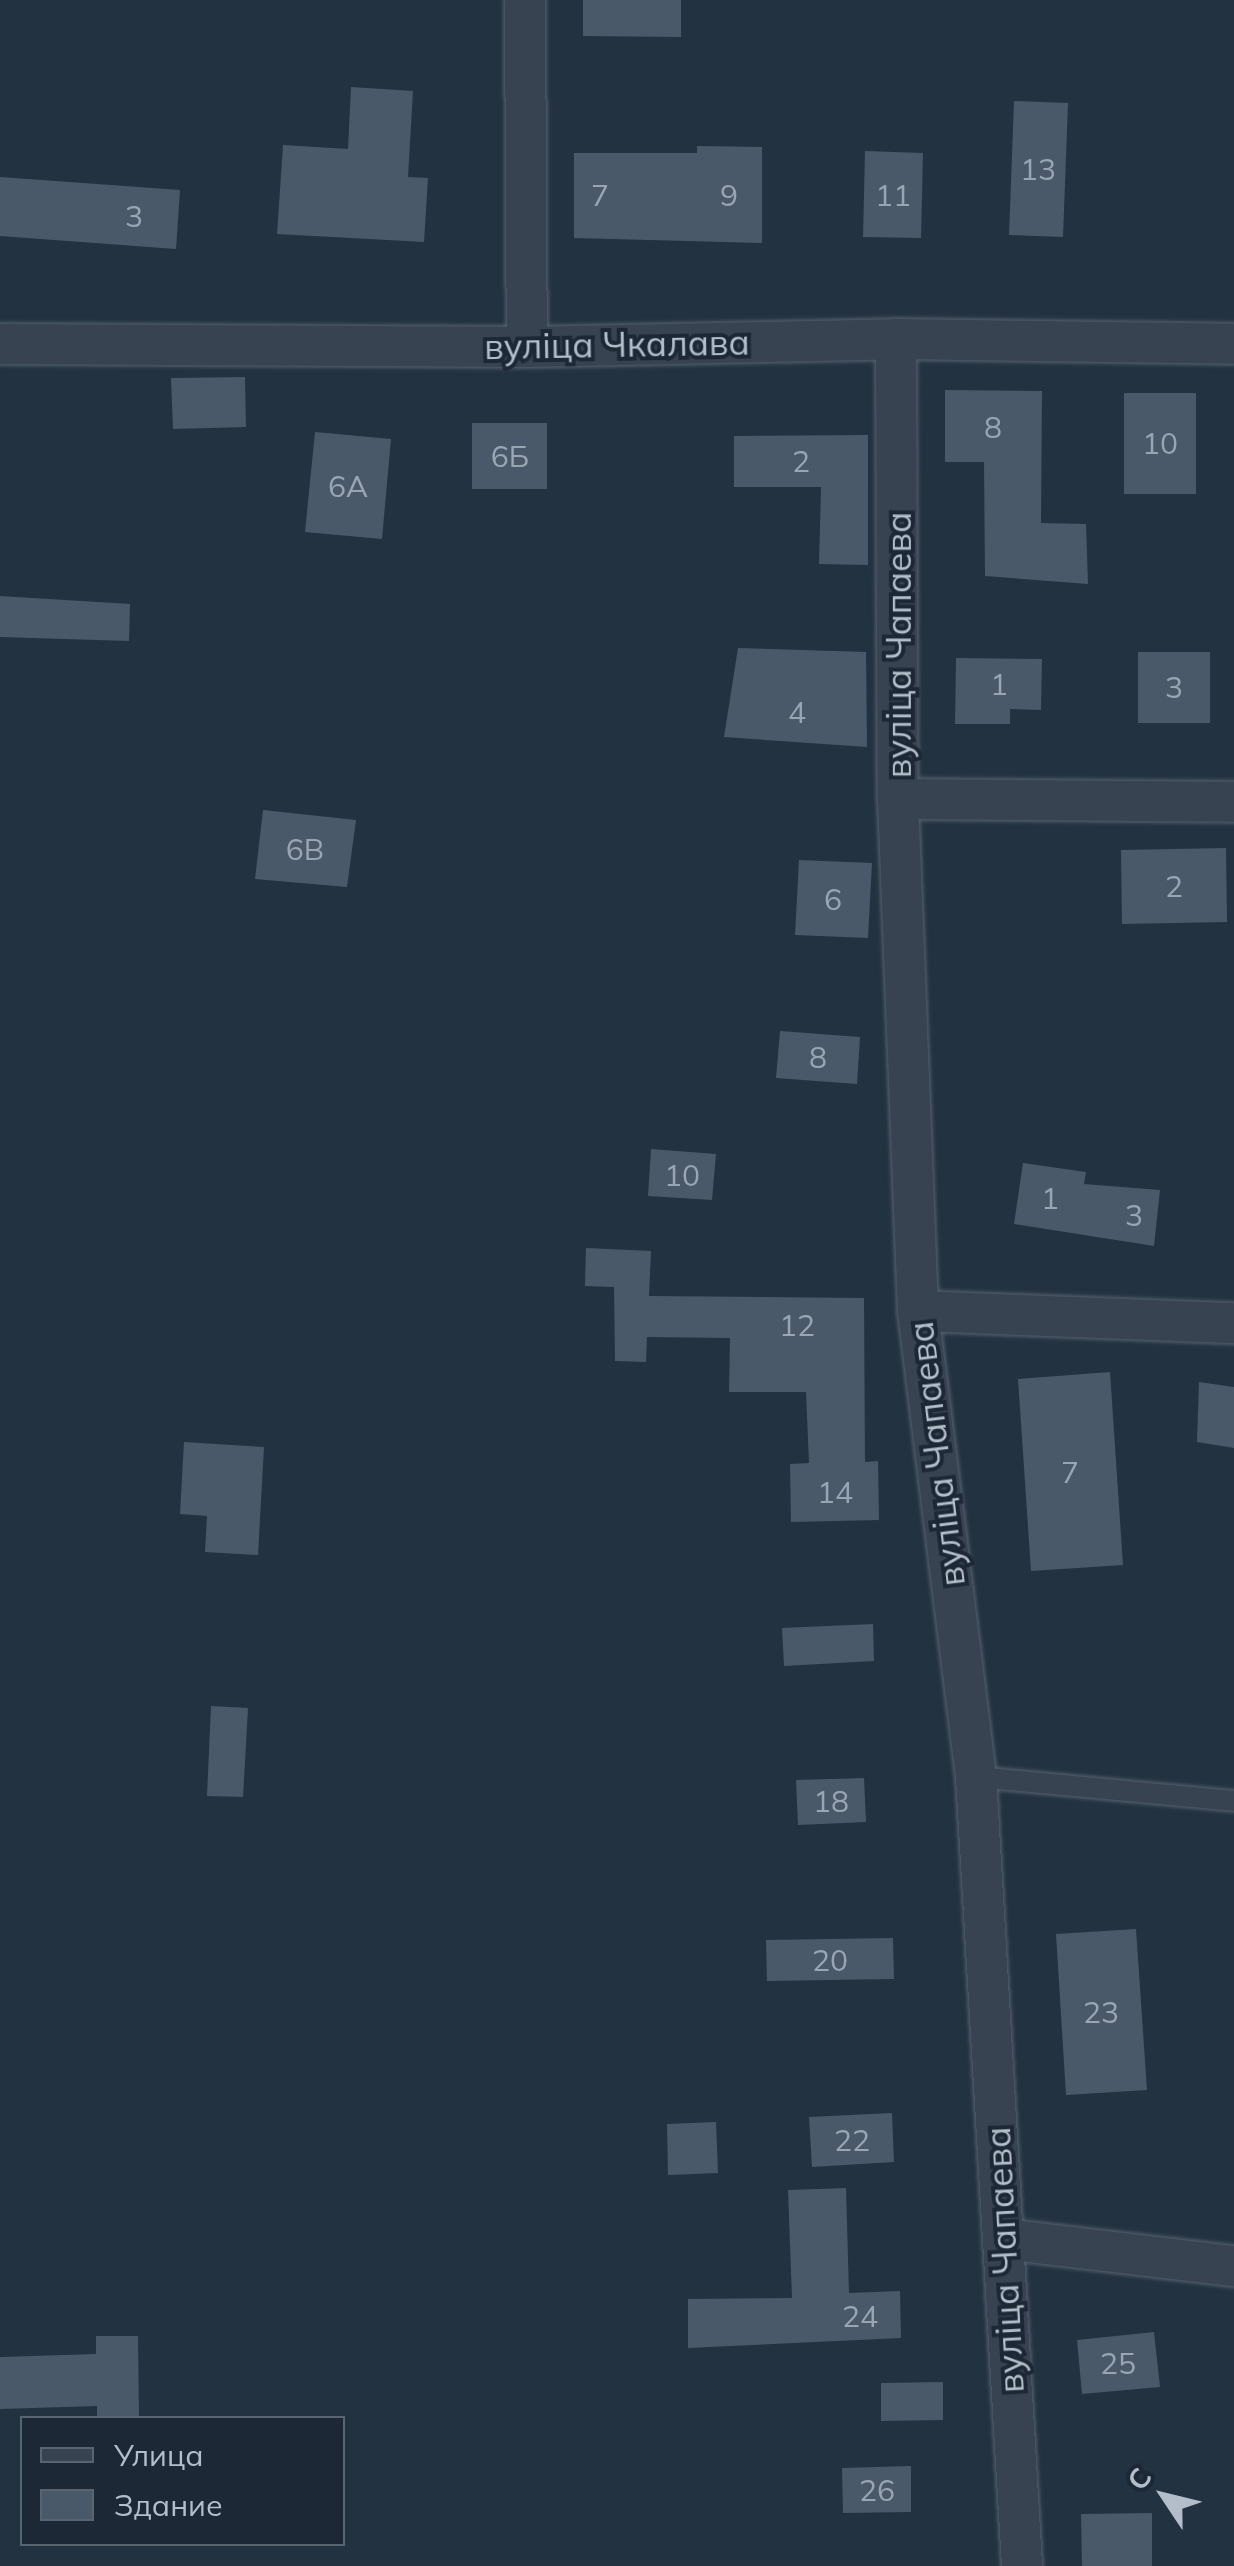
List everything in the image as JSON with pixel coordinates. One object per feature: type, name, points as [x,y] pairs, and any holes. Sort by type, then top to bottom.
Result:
[{"type":"street","points":[[525,0],[527,347]]},
{"type":"street","name":"вуліца Чкалава","points":[[0,344],[527,347],[896,339],[1234,344]]},
{"type":"street","name":"вуліца Чапаева","points":[[896,339],[898,798],[918,1312],[976,1777],[1022,2566]]},
{"type":"street","points":[[898,798],[1234,802]]},
{"type":"street","points":[[918,1312],[1234,1323]]},
{"type":"street","points":[[1003,2239],[1234,2266]]},
{"type":"lane","points":[[976,1777],[1234,1801]]},
{"type":"building","points":[[583,0],[681,0],[681,37],[583,36]]},
{"type":"building","points":[[351,87],[413,91],[408,177],[428,178],[424,242],[277,234],[283,145],[348,149]]},
{"type":"building","points":[[1014,101],[1068,103],[1063,237],[1009,235]]},
{"type":"building","points":[[697,146],[762,147],[762,243],[574,238],[574,153],[697,153]]},
{"type":"building","points":[[865,151],[923,153],[921,238],[863,237]]},
{"type":"building","points":[[0,177],[180,190],[176,249],[0,236]]},
{"type":"building","points":[[245,377],[246,427],[173,429],[171,378]]},
{"type":"building","points":[[945,390],[1042,391],[1041,523],[1086,524],[1088,584],[985,576],[984,462],[945,462]]},
{"type":"building","points":[[1124,393],[1196,393],[1196,494],[1124,494]]},
{"type":"building","points":[[472,423],[547,423],[547,489],[472,489]]},
{"type":"building","points":[[315,432],[391,439],[382,539],[305,532]]},
{"type":"building","points":[[868,435],[868,565],[819,564],[821,487],[734,487],[734,436]]},
{"type":"building","points":[[0,596],[130,604],[129,641],[0,637]]},
{"type":"building","points":[[738,648],[866,652],[867,747],[724,737]]},
{"type":"building","points":[[1138,652],[1210,652],[1210,723],[1138,723]]},
{"type":"building","points":[[956,658],[1042,659],[1041,710],[1010,709],[1010,724],[955,724]]},
{"type":"building","points":[[263,810],[356,820],[347,887],[255,879]]},
{"type":"building","points":[[1226,848],[1227,922],[1122,924],[1121,850]]},
{"type":"building","points":[[799,860],[872,863],[868,938],[795,935]]},
{"type":"building","points":[[780,1031],[860,1037],[857,1084],[776,1078]]},
{"type":"building","points":[[651,1149],[716,1154],[712,1200],[648,1196]]},
{"type":"building","points":[[1023,1163],[1086,1172],[1084,1184],[1160,1190],[1154,1246],[1014,1224]]},
{"type":"building","points":[[586,1248],[651,1251],[649,1296],[864,1298],[865,1462],[878,1461],[879,1520],[791,1522],[790,1464],[809,1463],[806,1392],[729,1392],[730,1338],[647,1337],[646,1362],[615,1361],[614,1287],[585,1286]]},
{"type":"building","points":[[1110,1372],[1123,1565],[1031,1571],[1018,1379]]},
{"type":"building","points":[[1199,1382],[1234,1387],[1234,1448],[1197,1442]]},
{"type":"building","points":[[184,1442],[264,1447],[258,1555],[205,1552],[207,1516],[180,1514]]},
{"type":"building","points":[[873,1624],[874,1661],[784,1666],[782,1628]]},
{"type":"building","points":[[211,1706],[248,1708],[243,1797],[207,1796]]},
{"type":"building","points":[[864,1778],[866,1822],[798,1825],[796,1780]]},
{"type":"building","points":[[1136,1929],[1147,2090],[1066,2095],[1056,1934]]},
{"type":"building","points":[[893,1938],[894,1979],[767,1981],[766,1940]]},
{"type":"building","points":[[892,2113],[894,2162],[812,2167],[809,2117]]},
{"type":"building","points":[[716,2122],[718,2173],[668,2175],[667,2124]]},
{"type":"building","points":[[846,2188],[849,2293],[900,2291],[901,2338],[688,2348],[688,2299],[792,2298],[788,2190]]},
{"type":"building","points":[[1154,2332],[1160,2387],[1082,2394],[1077,2340]]},
{"type":"building","points":[[96,2336],[138,2336],[139,2416],[97,2416],[97,2406],[0,2409],[0,2357],[96,2354]]},
{"type":"building","points":[[943,2382],[943,2420],[881,2421],[881,2383]]},
{"type":"building","points":[[911,2466],[911,2512],[843,2513],[842,2468]]},
{"type":"building","points":[[1152,2513],[1152,2566],[1082,2566],[1081,2514]]}]
